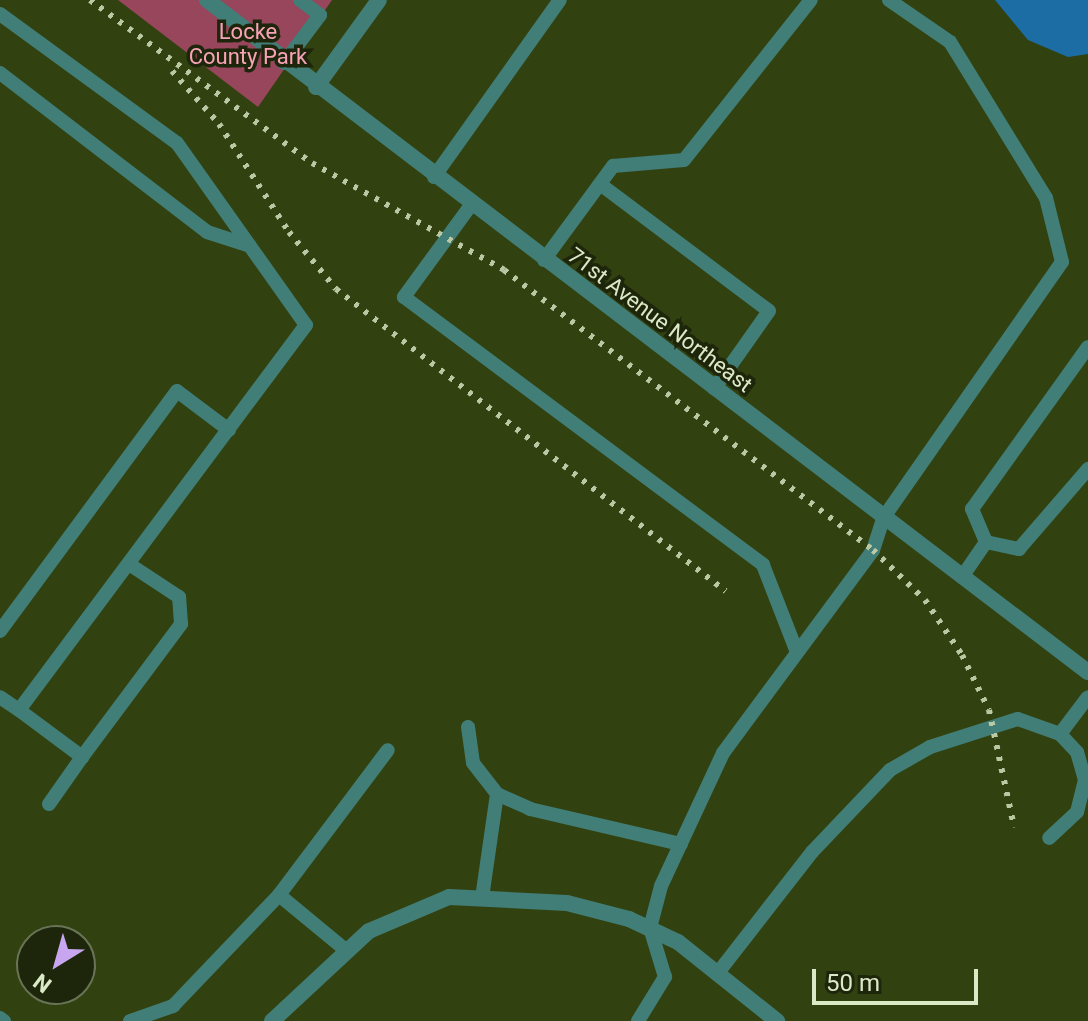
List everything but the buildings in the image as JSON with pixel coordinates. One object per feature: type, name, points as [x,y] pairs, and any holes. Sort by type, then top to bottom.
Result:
[{"type":"street","name":"71st Avenue Northeast","points":[[207,0],[284,63],[1088,672]]},
{"type":"street","points":[[316,87],[379,0]]},
{"type":"street","points":[[272,1021],[369,931],[449,897],[567,903],[650,928],[678,942],[777,1021]]},
{"type":"lane","points":[[284,63],[320,15],[300,0]]},
{"type":"lane","points":[[434,177],[560,0]]},
{"type":"lane","points":[[544,260],[613,166],[684,160],[811,0]]},
{"type":"lane","points":[[638,1021],[665,977],[650,928],[681,844],[723,753],[873,550],[884,517],[1062,262],[1046,198],[950,42],[889,0]]},
{"type":"lane","points":[[0,14],[177,143],[306,325],[19,710]]},
{"type":"lane","points":[[0,73],[207,232],[250,246]]},
{"type":"lane","points":[[600,184],[769,311],[714,389]]},
{"type":"lane","points":[[471,205],[404,297],[763,565],[797,652]]},
{"type":"lane","points":[[986,542],[972,509],[1088,347]]},
{"type":"lane","points":[[0,631],[177,391],[229,430]]},
{"type":"lane","points":[[986,542],[1019,549],[1088,469]]},
{"type":"lane","points":[[962,577],[986,542]]},
{"type":"lane","points":[[49,804],[181,624],[179,597],[129,564]]},
{"type":"lane","points":[[0,697],[82,757]]},
{"type":"lane","points":[[1060,734],[1088,697]]},
{"type":"lane","points":[[717,974],[812,852],[890,770],[930,747],[1018,719],[1060,734],[1077,752],[1085,780],[1077,812],[1049,838]]},
{"type":"lane","points":[[468,727],[473,763],[497,794],[530,809],[681,844]]},
{"type":"lane","points":[[130,1021],[173,1006],[279,895],[388,750]]},
{"type":"lane","points":[[482,898],[497,794]]},
{"type":"lane","points":[[279,895],[348,952]]},
{"type":"green space","name":"Locke County Park","points":[[118,0],[332,0],[258,107]]},
{"type":"water","points":[[995,0],[1088,0],[1088,54],[1068,57],[1028,40]]},
{"type":"railway","points":[[90,0],[312,163],[504,270],[873,550],[925,600],[962,655],[989,710],[1014,827]]},
{"type":"railway","points":[[172,71],[219,124],[289,232],[336,289],[726,591]]}]
